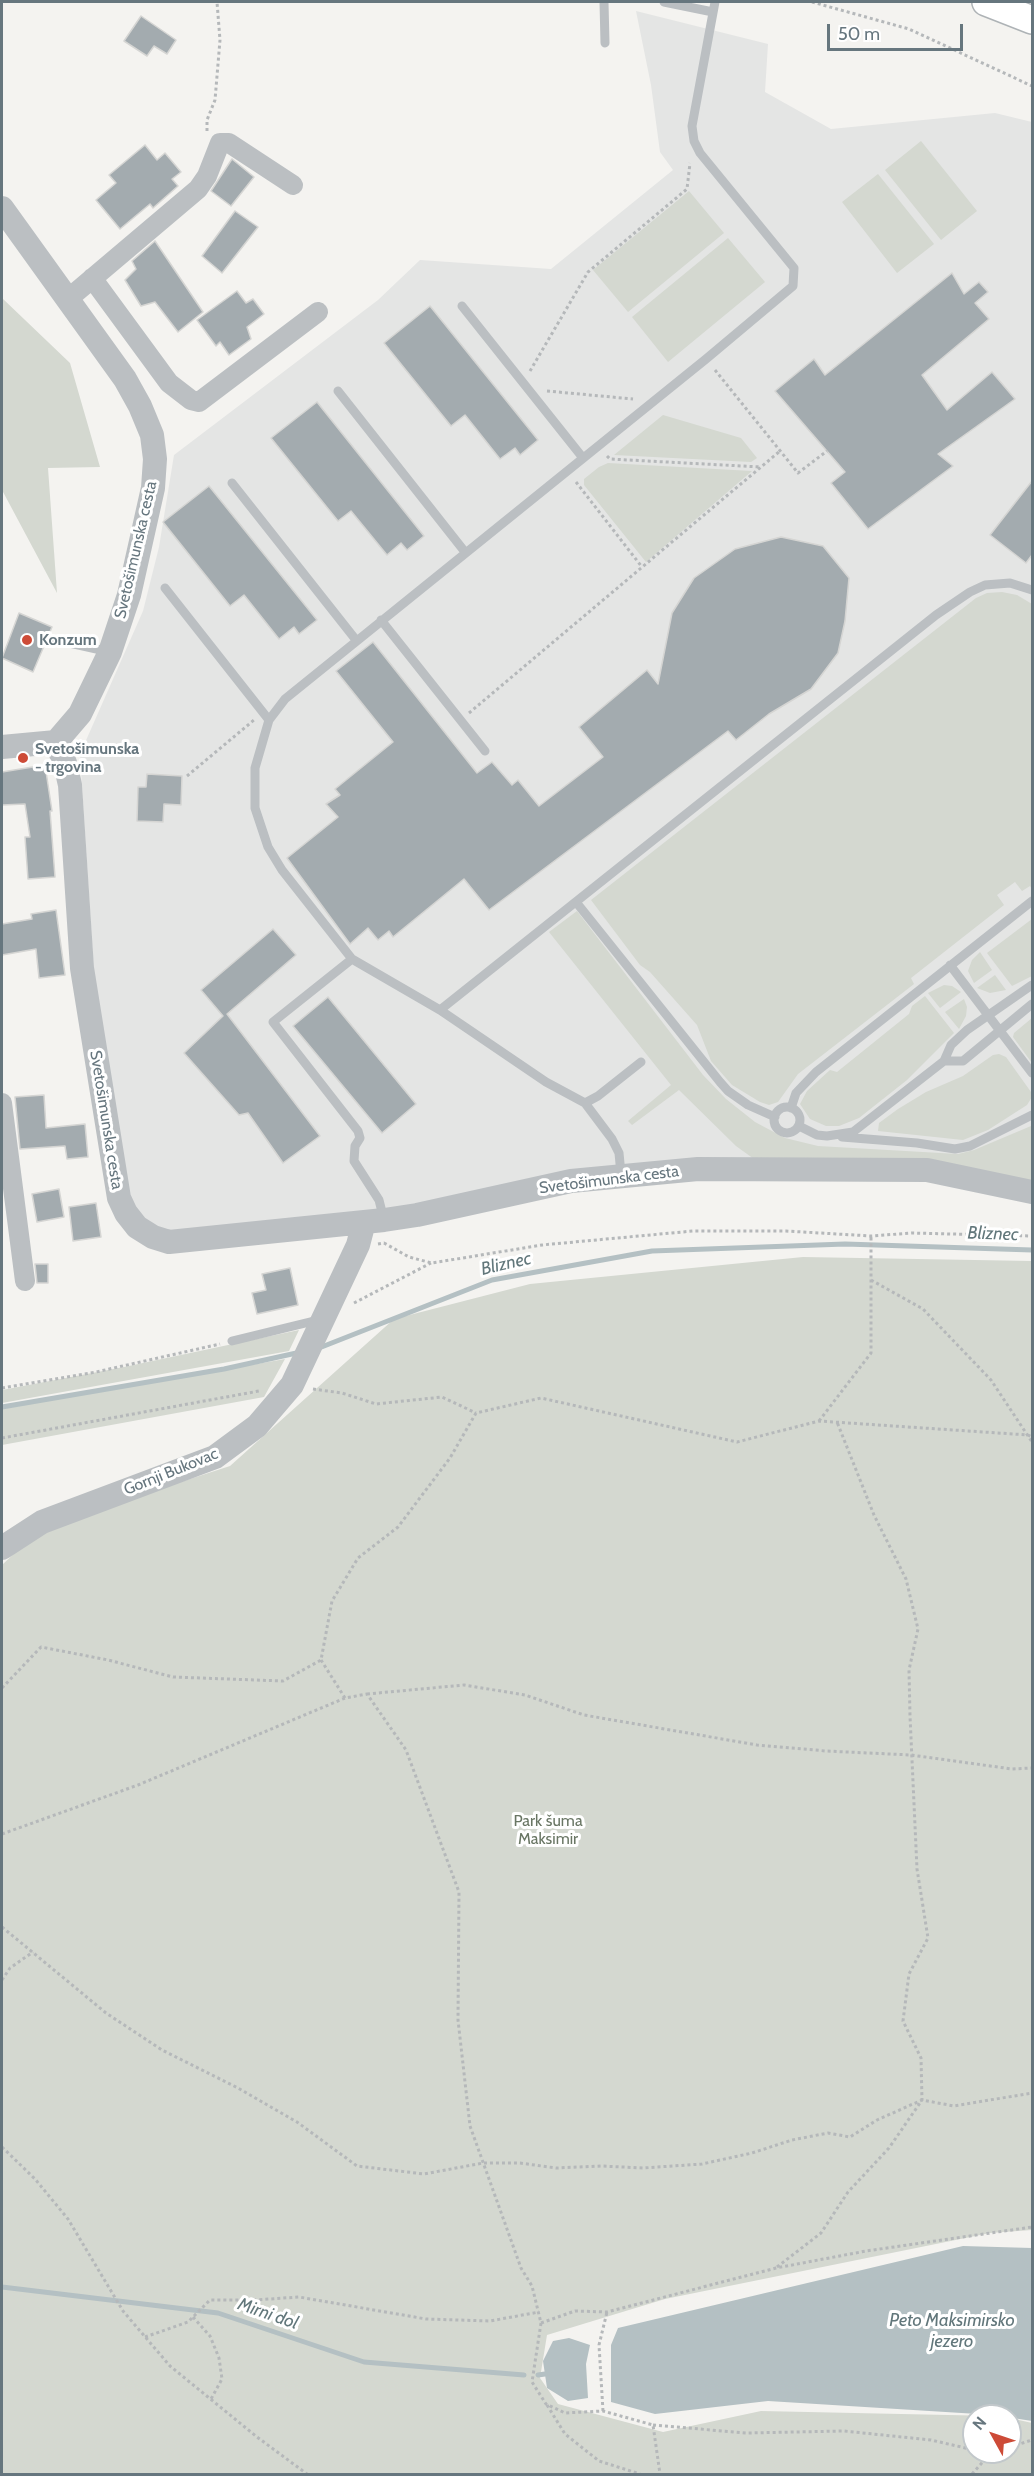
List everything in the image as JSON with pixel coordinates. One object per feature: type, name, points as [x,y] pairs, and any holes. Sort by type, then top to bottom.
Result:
[{"type":"main road","points":[[986,2],[1032,20]]},
{"type":"street","points":[[68,298],[198,189],[207,176],[220,142],[229,143],[293,185]]},
{"type":"street","name":"Svetošimunska cesta","points":[[2,208],[125,379],[152,435],[153,488],[129,595],[110,652],[80,714],[56,741],[65,763],[70,785],[82,968],[119,1198],[126,1213],[137,1227],[153,1237],[169,1242],[369,1229],[417,1215],[571,1181],[698,1169],[927,1170],[1032,1192]]},
{"type":"street","points":[[92,278],[169,383],[191,400],[199,402],[318,312]]},
{"type":"street","points":[[2,747],[56,741]]},
{"type":"street","points":[[2,1103],[25,1281]]},
{"type":"street","name":"Gornji Bukovac","points":[[2,1548],[42,1522],[215,1457],[257,1426],[296,1376],[369,1229]]},
{"type":"lane","points":[[604,2],[604,43]]},
{"type":"lane","points":[[621,1177],[619,1153],[612,1139],[585,1103],[526,1069],[440,1010],[352,959],[282,870],[268,847],[260,829],[253,785],[258,753],[269,720],[293,692],[715,352],[793,286],[794,268],[700,153],[693,141],[692,126],[714,7],[664,2]]},
{"type":"lane","points":[[462,306],[583,458]]},
{"type":"lane","points":[[338,391],[465,552]]},
{"type":"lane","points":[[232,483],[356,640]]},
{"type":"lane","points":[[440,1010],[936,615],[985,585],[999,583],[1020,585],[1032,590]]},
{"type":"lane","points":[[165,588],[269,720]]},
{"type":"lane","points":[[381,620],[485,751]]},
{"type":"lane","points":[[56,640],[110,652]]},
{"type":"lane","points":[[791,1108],[796,1093],[816,1072],[1032,901]]},
{"type":"lane","points":[[576,902],[728,1091],[748,1105],[775,1117]]},
{"type":"lane","points":[[352,959],[273,1022],[358,1131],[360,1138],[355,1146],[354,1161],[380,1200],[369,1229]]},
{"type":"lane","points":[[950,965],[1032,1072]]},
{"type":"lane","points":[[838,1136],[853,1132],[944,1061],[951,1045],[988,1015],[1032,985]]},
{"type":"lane","points":[[944,1061],[963,1061],[1032,1004]]},
{"type":"lane","points":[[585,1103],[598,1096],[641,1062]]},
{"type":"lane","points":[[783,1108],[791,1108],[800,1117],[799,1126],[793,1132],[781,1132],[775,1125],[775,1117],[783,1108]]},
{"type":"lane","points":[[799,1126],[817,1135],[917,1143],[955,1149],[970,1146],[1032,1115]]},
{"type":"lane","points":[[232,1341],[320,1325]]},
{"type":"path","points":[[206,137],[207,120],[215,100],[220,40],[217,2]]},
{"type":"path","points":[[812,2],[909,29],[1032,86]]},
{"type":"path","points":[[635,399],[526,386],[588,272],[687,189],[693,141]]},
{"type":"path","points":[[714,369],[798,473],[827,451]]},
{"type":"path","points":[[460,720],[780,451]]},
{"type":"path","points":[[606,455],[610,459],[762,467]]},
{"type":"path","points":[[575,480],[642,567]]},
{"type":"path","points":[[187,777],[256,719]]},
{"type":"path","points":[[369,1229],[384,1243],[409,1257],[432,1263]]},
{"type":"path","points":[[320,1325],[432,1263],[542,1245],[693,1231],[786,1231],[871,1236],[912,1233],[1032,1236]]},
{"type":"path","points":[[819,1421],[871,1353],[871,1236]]},
{"type":"path","points":[[871,1280],[923,1309],[991,1380],[1032,1440]]},
{"type":"path","points":[[2,1388],[96,1372],[232,1341]]},
{"type":"path","points":[[2,1438],[296,1376],[376,1404],[442,1397],[476,1413],[541,1398],[737,1442],[819,1421],[1028,1435]]},
{"type":"path","points":[[345,1698],[321,1660],[332,1601],[358,1558],[399,1527],[450,1458],[476,1413]]},
{"type":"path","points":[[776,2268],[821,2233],[848,2192],[889,2148],[922,2100],[921,2058],[903,2021],[909,1974],[928,1938],[917,1869],[909,1670],[918,1629],[906,1579],[874,1515],[837,1422]]},
{"type":"path","points":[[2,1688],[41,1647],[108,1659],[173,1677],[283,1681],[321,1660]]},
{"type":"path","points":[[2,1834],[138,1785],[345,1698],[464,1685],[525,1695],[584,1715],[757,1745],[912,1755],[1012,1769],[1032,1768]]},
{"type":"path","points":[[367,1694],[406,1750],[459,1892],[458,2020],[470,2126],[521,2268],[532,2286],[539,2313],[541,2323],[532,2382],[565,2434],[598,2461],[640,2475]]},
{"type":"path","points":[[2,1927],[106,2013],[162,2050],[238,2088],[297,2122],[357,2166],[424,2174],[483,2163],[520,2163],[556,2168],[601,2166],[643,2168],[702,2164],[752,2153],[792,2140],[828,2133],[850,2137],[877,2120],[922,2100],[954,2106],[1032,2093]]},
{"type":"path","points":[[2,1980],[10,1968],[33,1952]]},
{"type":"path","points":[[2,2148],[36,2179],[68,2219],[123,2311],[170,2366],[307,2475]]},
{"type":"path","points":[[541,2323],[575,2311],[607,2312],[776,2268],[866,2250],[1032,2227]]},
{"type":"path","points":[[145,2337],[188,2322],[210,2300],[255,2300],[299,2296],[426,2319],[490,2321],[539,2313]]},
{"type":"path","points":[[603,2410],[599,2345],[607,2312]]},
{"type":"path","points":[[193,2317],[210,2336],[219,2358],[222,2379],[211,2399]]},
{"type":"path","points":[[546,2404],[565,2413],[603,2410],[653,2425],[746,2433],[844,2432],[932,2440],[962,2447]]},
{"type":"path","points":[[653,2425],[660,2475]]},
{"type":"shaded area","points":[[636,11],[768,44],[765,92],[831,129],[995,113],[1032,122],[1032,1186],[654,1167],[340,1218],[169,1235],[147,1227],[126,1199],[97,1020],[80,754],[143,611],[159,547],[174,455],[378,300],[420,260],[551,269],[673,170],[660,152],[651,85]]},
{"type":"green space","points":[[921,141],[977,211],[941,240],[885,170]]},
{"type":"green space","points":[[878,174],[934,244],[897,273],[842,202]]},
{"type":"green space","points":[[689,191],[724,233],[628,312],[593,270]]},
{"type":"green space","points":[[728,238],[765,282],[668,362],[632,317]]},
{"type":"green space","points":[[2,298],[70,363],[100,467],[48,468],[57,593],[2,490]]},
{"type":"green space","points":[[663,415],[741,438],[757,458],[751,462],[614,455]]},
{"type":"green space","points":[[608,463],[752,471],[646,562],[584,485],[584,479]]},
{"type":"green space","points":[[1002,592],[1017,595],[1032,604],[1032,889],[1030,886],[1022,891],[1015,882],[997,895],[1004,905],[911,978],[914,984],[798,1074],[778,1102],[769,1105],[760,1102],[732,1085],[711,1061],[697,1025],[650,972],[640,965],[591,900],[976,598],[987,593]]},
{"type":"green space","points":[[577,911],[703,1075],[726,1099],[755,1122],[785,1138],[818,1146],[958,1154],[974,1150],[1031,1126],[1032,1188],[754,1159],[736,1146],[679,1090],[632,1125],[628,1121],[671,1085],[549,932]]},
{"type":"green space","points":[[1032,919],[1032,976],[1012,986],[987,953]]},
{"type":"green space","points":[[980,952],[992,970],[974,983],[968,971],[972,960]]},
{"type":"green space","points":[[995,975],[1006,990],[990,993],[977,988]]},
{"type":"green space","points":[[944,985],[952,986],[961,992],[940,1008],[928,993]]},
{"type":"green space","points":[[925,996],[954,1033],[907,1080],[859,1118],[839,1126],[826,1126],[810,1119],[800,1104],[807,1091],[830,1070],[837,1072],[909,1014],[912,1006]]},
{"type":"green space","points":[[964,999],[967,1007],[966,1016],[959,1029],[945,1012]]},
{"type":"green space","points":[[1032,1018],[1032,1063],[1013,1037],[1014,1033]]},
{"type":"green space","points":[[999,1054],[1006,1057],[1031,1092],[1032,1097],[1027,1105],[988,1130],[963,1140],[878,1131],[879,1123],[898,1109],[926,1092],[963,1076],[993,1055]]},
{"type":"green space","name":"Park šuma Maksimir","points":[[803,1257],[1032,1261],[1032,2230],[990,2233],[665,2299],[547,2335],[540,2378],[558,2404],[663,2432],[761,2411],[962,2415],[962,2464],[1022,2464],[1022,2421],[1032,2423],[1032,2474],[2,2474],[2,1565],[42,1527],[230,1466],[394,1319],[530,1284]]},
{"type":"green space","points":[[299,1330],[289,1351],[2,1403],[2,1390]]},
{"type":"green space","points":[[285,1359],[264,1397],[2,1445],[2,1409]]},
{"type":"water","name":"Peto Maksimirsko jezero","points":[[963,2246],[1032,2248],[1032,2421],[1022,2419],[1022,2404],[962,2404],[962,2413],[768,2401],[655,2414],[611,2402],[611,2345],[618,2328]]},
{"type":"water","points":[[569,2338],[590,2345],[586,2364],[588,2398],[568,2401],[547,2388],[543,2361],[553,2341]]},
{"type":"building","points":[[141,16],[176,40],[167,54],[154,46],[147,56],[124,41]]},
{"type":"building","points":[[145,145],[157,160],[165,153],[181,172],[172,179],[178,186],[153,208],[150,204],[120,229],[96,200],[116,183],[109,175]]},
{"type":"building","points":[[232,159],[254,177],[231,206],[211,191]]},
{"type":"building","points":[[235,211],[258,227],[222,273],[202,256]]},
{"type":"building","points":[[155,241],[203,312],[178,332],[155,302],[141,306],[125,280],[136,269],[132,261]]},
{"type":"building","points":[[952,273],[964,294],[979,282],[988,292],[975,303],[989,319],[922,375],[947,410],[992,372],[1015,399],[938,454],[953,466],[868,529],[831,483],[845,472],[775,391],[814,359],[825,375]]},
{"type":"building","points":[[237,291],[246,303],[253,299],[264,314],[247,327],[251,339],[229,355],[220,342],[216,346],[197,320]]},
{"type":"building","points":[[430,306],[538,440],[520,455],[515,448],[500,459],[465,415],[451,426],[384,343]]},
{"type":"building","points":[[317,402],[424,536],[407,550],[401,543],[387,555],[351,511],[338,521],[271,438]]},
{"type":"building","points":[[1032,481],[1032,555],[1026,563],[990,535]]},
{"type":"building","points":[[209,486],[317,620],[299,634],[294,627],[279,639],[244,595],[230,606],[163,522]]},
{"type":"building","points":[[781,537],[823,546],[849,578],[845,621],[838,653],[811,689],[769,714],[736,740],[728,731],[489,910],[464,879],[393,937],[389,931],[378,940],[368,928],[350,944],[287,858],[338,817],[326,804],[340,795],[335,789],[393,742],[336,671],[373,642],[477,773],[492,762],[512,785],[518,780],[539,806],[603,757],[579,727],[647,670],[658,684],[672,613],[694,578],[735,549]]},
{"type":"building","name":"Konzum","points":[[19,613],[52,627],[33,672],[2,658]]},
{"type":"building","points":[[45,765],[52,811],[50,811],[55,877],[28,879],[25,837],[30,837],[25,804],[2,805],[2,772]]},
{"type":"building","points":[[147,774],[182,776],[181,805],[164,804],[163,822],[137,821],[138,787],[146,787]]},
{"type":"building","points":[[56,910],[65,975],[39,978],[36,949],[2,955],[2,924],[32,919],[31,914]]},
{"type":"building","points":[[273,929],[296,955],[227,1014],[320,1136],[283,1163],[248,1113],[239,1115],[184,1053],[223,1016],[201,990]]},
{"type":"building","points":[[328,997],[416,1104],[382,1133],[293,1026]]},
{"type":"building","points":[[44,1095],[46,1128],[85,1124],[88,1157],[67,1159],[65,1146],[20,1149],[15,1097]]},
{"type":"building","points":[[59,1189],[64,1217],[37,1222],[32,1194]]},
{"type":"building","points":[[96,1203],[101,1237],[73,1241],[69,1207]]},
{"type":"building","points":[[35,1264],[48,1264],[48,1283],[37,1283]]},
{"type":"building","points":[[290,1268],[298,1305],[257,1314],[252,1293],[266,1290],[262,1274]]},
{"type":"waterway","name":"Bliznec","points":[[319,1348],[492,1280],[652,1251],[845,1244],[1032,1250]]},
{"type":"waterway","name":"Bliznec","points":[[2,1407],[224,1369],[301,1352]]},
{"type":"waterway","name":"Mirni dol","points":[[2,2287],[218,2313],[364,2362],[524,2375]]},
{"type":"waterway","name":"Mirni dol","points":[[538,2375],[545,2374]]},
{"type":"place","name":"Konzum","points":[[27,640]]},
{"type":"place","name":"Svetošimunska - trgovina","points":[[23,758]]}]
